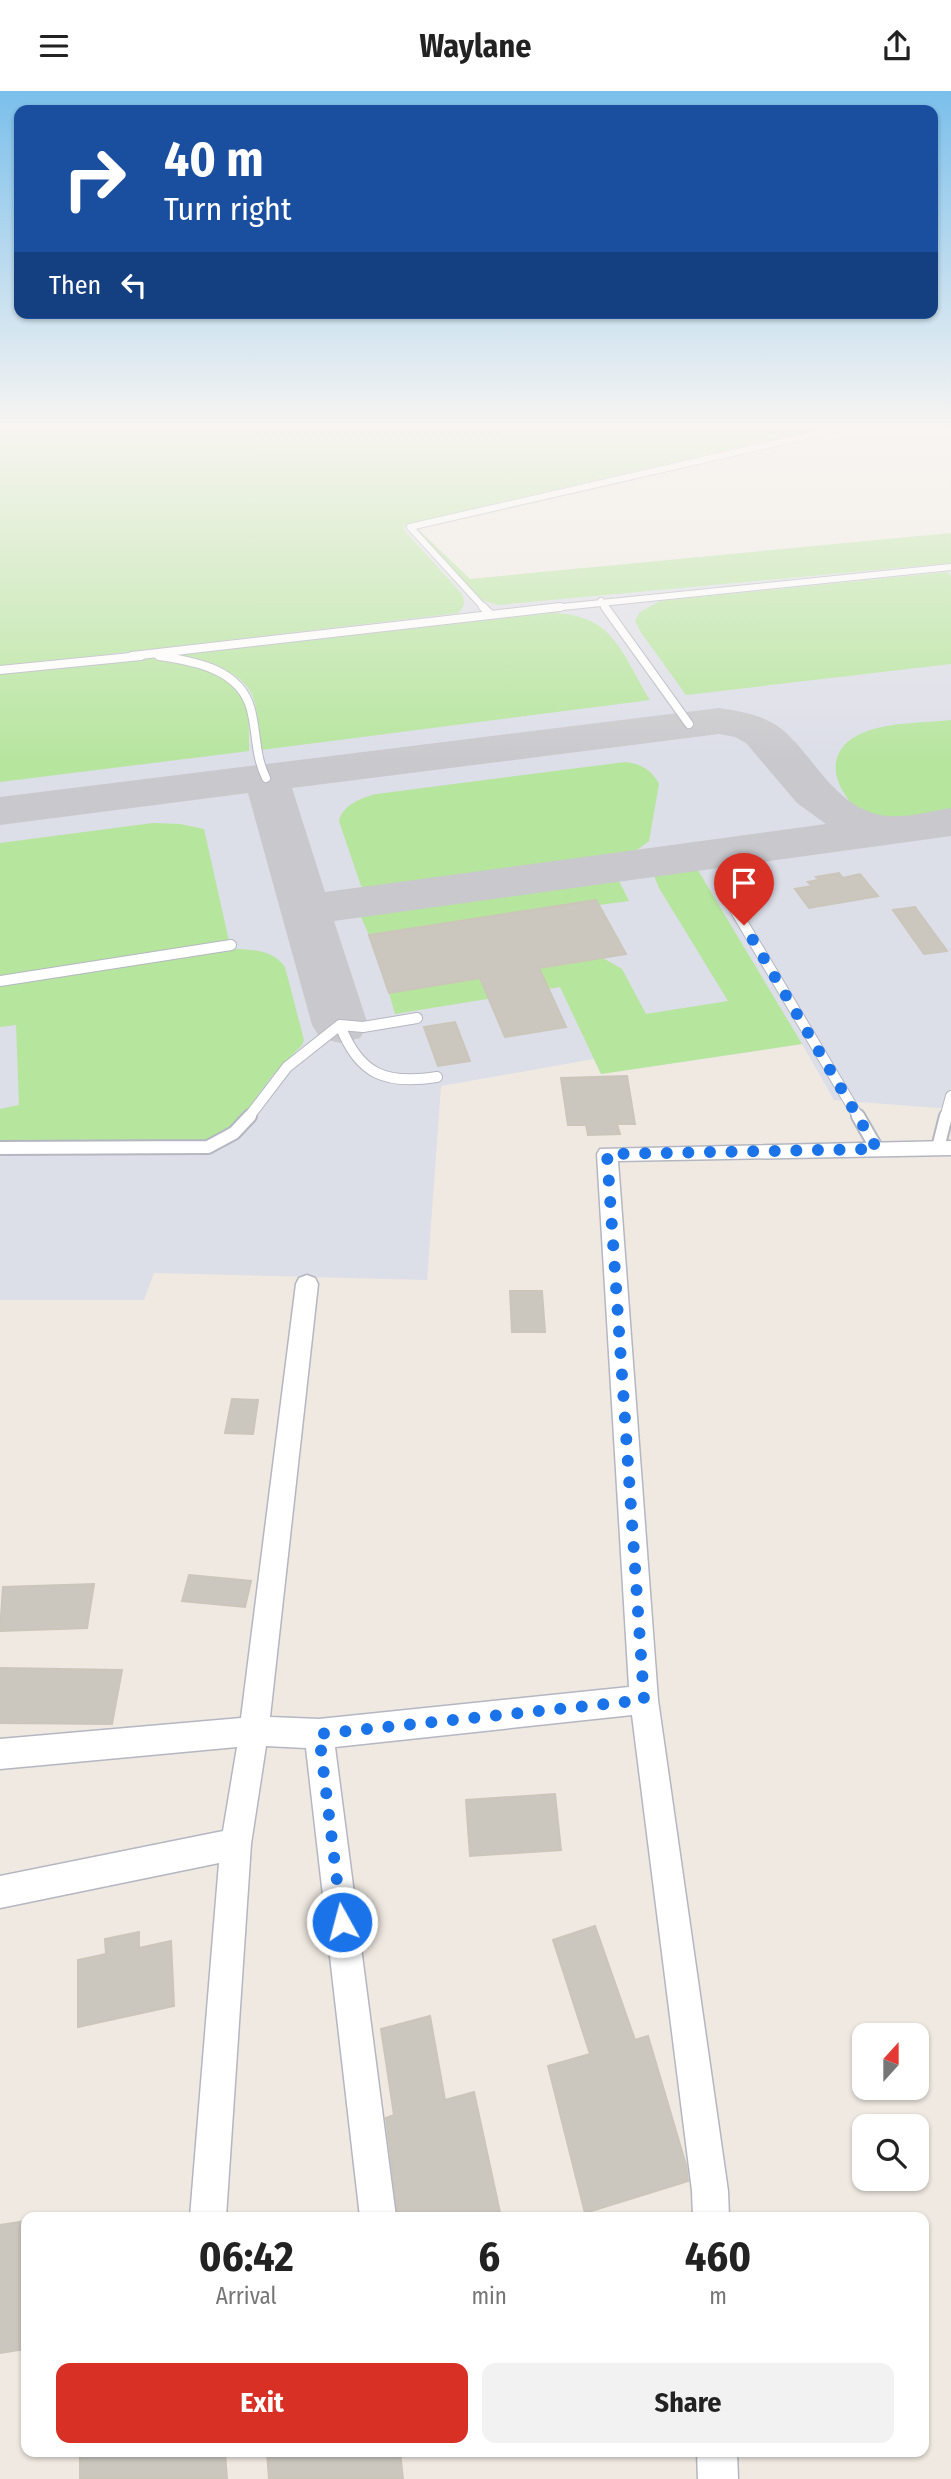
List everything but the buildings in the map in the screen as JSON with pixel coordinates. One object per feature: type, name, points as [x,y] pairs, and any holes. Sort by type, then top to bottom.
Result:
[{"type":"street","points":[[711,2212],[644,1700],[607,1154],[944,1148]]},
{"type":"street","points":[[208,2212],[236,1844],[254,1731],[307,1284]]},
{"type":"street","points":[[0,1754],[254,1731],[319,1734],[644,1700]]},
{"type":"street","points":[[319,1734],[377,2212]]},
{"type":"street","points":[[0,1892],[236,1844]]},
{"type":"street","points":[[717,2457],[718,2479]]},
{"type":"lane","points":[[421,539],[490,614]]},
{"type":"lane","points":[[0,670],[601,601],[951,567]]},
{"type":"lane","points":[[601,601],[689,724]]},
{"type":"lane","points":[[132,656],[164,657],[191,662],[235,681],[247,695],[254,748],[266,778]]},
{"type":"lane","points":[[731,903],[877,1149]]},
{"type":"lane","points":[[0,981],[231,945]]},
{"type":"lane","points":[[0,1149],[208,1147],[234,1135],[244,1126],[279,1074],[304,1051],[340,1025],[363,1027],[417,1018]]},
{"type":"lane","points":[[340,1025],[352,1054],[379,1074],[409,1081],[437,1077]]},
{"type":"lane","points":[[944,1148],[951,1096]]},
{"type":"shaded area","points":[[0,539],[429,539],[470,579],[884,539],[951,539],[951,1109],[834,1100],[802,1044],[601,1074],[594,1059],[441,1086],[427,1280],[154,1273],[144,1300],[0,1300]]},
{"type":"green space","points":[[0,539],[413,539],[464,599],[462,609],[458,613],[0,667]]},
{"type":"green space","points":[[423,539],[429,539],[470,579],[884,539],[951,539],[951,563],[498,605],[482,600]]},
{"type":"green space","points":[[947,572],[951,576],[951,664],[686,695],[635,621],[640,612],[660,601]]},
{"type":"green space","points":[[552,613],[573,615],[603,629],[623,653],[650,700],[261,750],[255,704],[244,683],[214,666],[171,656]]},
{"type":"green space","points":[[149,658],[204,668],[228,681],[237,690],[246,708],[249,751],[0,782],[0,673]]},
{"type":"green space","points":[[951,720],[951,817],[886,821],[865,815],[854,807],[837,777],[837,759],[846,743],[865,732],[885,726]]},
{"type":"green space","points":[[625,762],[645,769],[659,784],[649,841],[629,856],[595,863],[372,892],[361,886],[339,821],[349,806],[377,794]]},
{"type":"green space","points":[[153,823],[180,824],[204,829],[229,941],[0,977],[0,843]]},
{"type":"green space","points":[[696,867],[802,1044],[601,1074],[560,987],[395,1014],[389,993],[603,958],[622,969],[646,1014],[728,1001],[659,888],[653,873]]},
{"type":"green space","points":[[615,873],[629,901],[599,905],[596,900],[369,935],[361,917],[378,908]]},
{"type":"green space","points":[[236,949],[269,954],[285,967],[304,1040],[271,1077],[230,1131],[216,1138],[197,1142],[0,1144],[0,1109],[19,1105],[16,1025],[0,1027],[0,984]]},
{"type":"taxiway","points":[[0,811],[719,721],[736,723],[761,734],[771,742],[813,793],[840,813],[861,823],[881,829],[898,830],[951,822]]},
{"type":"taxiway","points":[[266,778],[340,1025]]},
{"type":"taxiway","points":[[306,910],[890,830]]},
{"type":"route","points":[[342,1922],[319,1734],[644,1700],[607,1154],[877,1149],[744,925]]}]
